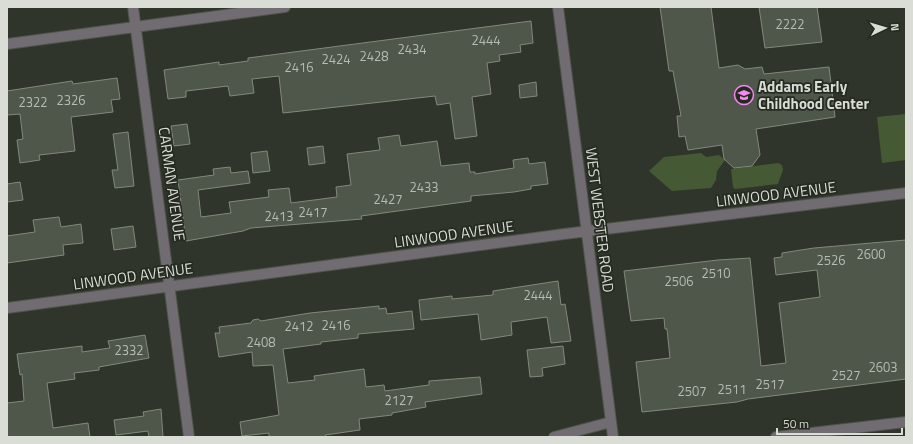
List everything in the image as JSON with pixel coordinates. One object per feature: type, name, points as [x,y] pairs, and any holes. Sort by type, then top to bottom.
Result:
[{"type":"street","name":"CARMAN AVENUE","points":[[133,7],[189,437]]},
{"type":"street","points":[[7,44],[285,7]]},
{"type":"street","name":"WEST WEBSTER ROAD","points":[[558,7],[613,437]]},
{"type":"street","name":"LINWOOD AVENUE","points":[[7,308],[587,232],[906,193]]},
{"type":"street","points":[[554,437],[611,422]]},
{"type":"street","points":[[776,437],[906,422]]},
{"type":"green space","points":[[906,114],[906,160],[882,163],[877,117]]},
{"type":"green space","points":[[701,153],[706,157],[719,155],[725,160],[717,171],[716,180],[711,188],[672,191],[649,171],[664,157]]},
{"type":"green space","points":[[778,163],[782,165],[783,170],[778,184],[735,189],[733,187],[731,169]]},
{"type":"building","points":[[660,7],[711,7],[719,68],[738,65],[745,69],[762,67],[764,74],[829,67],[835,117],[756,129],[760,155],[752,166],[734,168],[724,159],[722,145],[688,150],[685,136],[679,137],[677,116],[681,116],[673,71],[669,71]]},
{"type":"building","points":[[759,7],[817,7],[822,42],[765,48]]},
{"type":"building","points":[[531,21],[533,43],[520,45],[521,52],[499,55],[500,61],[487,63],[491,94],[472,97],[477,136],[455,139],[450,103],[437,105],[435,96],[283,113],[279,76],[252,79],[254,93],[230,96],[228,86],[186,91],[186,97],[168,99],[164,70],[219,62],[219,65],[248,61],[248,58]]},
{"type":"building","points":[[117,78],[120,99],[111,100],[113,112],[71,117],[75,151],[39,155],[40,160],[20,163],[17,140],[23,139],[20,114],[7,115],[7,91],[72,81],[73,84]]},
{"type":"building","points":[[536,82],[537,96],[520,98],[519,85]]},
{"type":"building","points":[[187,124],[190,144],[174,146],[171,126]]},
{"type":"building","points":[[128,132],[134,186],[115,188],[112,170],[118,170],[113,134]]},
{"type":"building","points":[[399,135],[401,146],[437,141],[441,166],[469,163],[470,172],[475,172],[475,174],[514,168],[513,160],[528,158],[529,164],[545,162],[548,184],[531,186],[531,189],[514,192],[471,196],[471,201],[361,216],[362,219],[251,228],[243,231],[186,241],[178,180],[214,175],[213,169],[230,167],[231,173],[248,171],[250,183],[198,190],[201,217],[231,213],[229,202],[269,197],[268,190],[289,188],[291,203],[337,197],[336,187],[351,185],[347,154],[380,150],[378,138]]},
{"type":"building","points":[[323,146],[325,163],[309,165],[307,148]]},
{"type":"building","points":[[267,151],[270,171],[253,173],[251,153]]},
{"type":"building","points":[[20,182],[23,200],[7,202],[7,184]]},
{"type":"building","points":[[59,217],[61,227],[81,224],[83,243],[63,245],[64,255],[7,263],[7,236],[35,232],[33,220]]},
{"type":"building","points":[[133,226],[136,247],[114,250],[111,229]]},
{"type":"building","points":[[906,240],[906,379],[748,399],[737,402],[642,412],[636,362],[670,358],[667,329],[665,329],[664,318],[631,321],[624,271],[718,260],[750,258],[761,366],[786,363],[779,303],[820,297],[817,270],[776,275],[774,258],[782,257],[782,253],[814,248]]},
{"type":"building","points":[[558,281],[561,305],[565,304],[571,341],[551,343],[547,317],[511,322],[512,335],[481,340],[478,314],[421,320],[419,300],[452,296],[452,299],[493,295],[493,291]]},
{"type":"building","points":[[379,306],[379,309],[386,308],[387,314],[412,311],[414,329],[358,334],[358,338],[321,342],[321,344],[283,349],[288,383],[315,380],[314,376],[364,369],[366,387],[384,385],[385,391],[429,385],[429,381],[480,377],[482,394],[425,402],[426,407],[392,413],[392,415],[359,419],[360,430],[325,435],[326,437],[269,437],[269,433],[242,436],[240,422],[279,415],[273,365],[253,366],[252,352],[219,357],[215,333],[220,333],[219,327],[251,323],[253,320],[258,319],[261,321],[310,313]]},
{"type":"building","points":[[145,335],[149,358],[99,367],[99,370],[74,373],[75,379],[47,383],[53,428],[88,423],[90,437],[7,437],[7,403],[24,401],[22,374],[20,375],[17,354],[82,346],[82,352],[110,348],[108,341]]},
{"type":"building","points":[[563,346],[565,364],[542,368],[543,376],[530,377],[527,350]]},
{"type":"building","points":[[161,409],[163,437],[149,437],[148,431],[116,435],[114,420],[144,416],[143,412]]},
{"type":"place","name":"Addams Early Childhood Center","points":[[744,95]]}]
